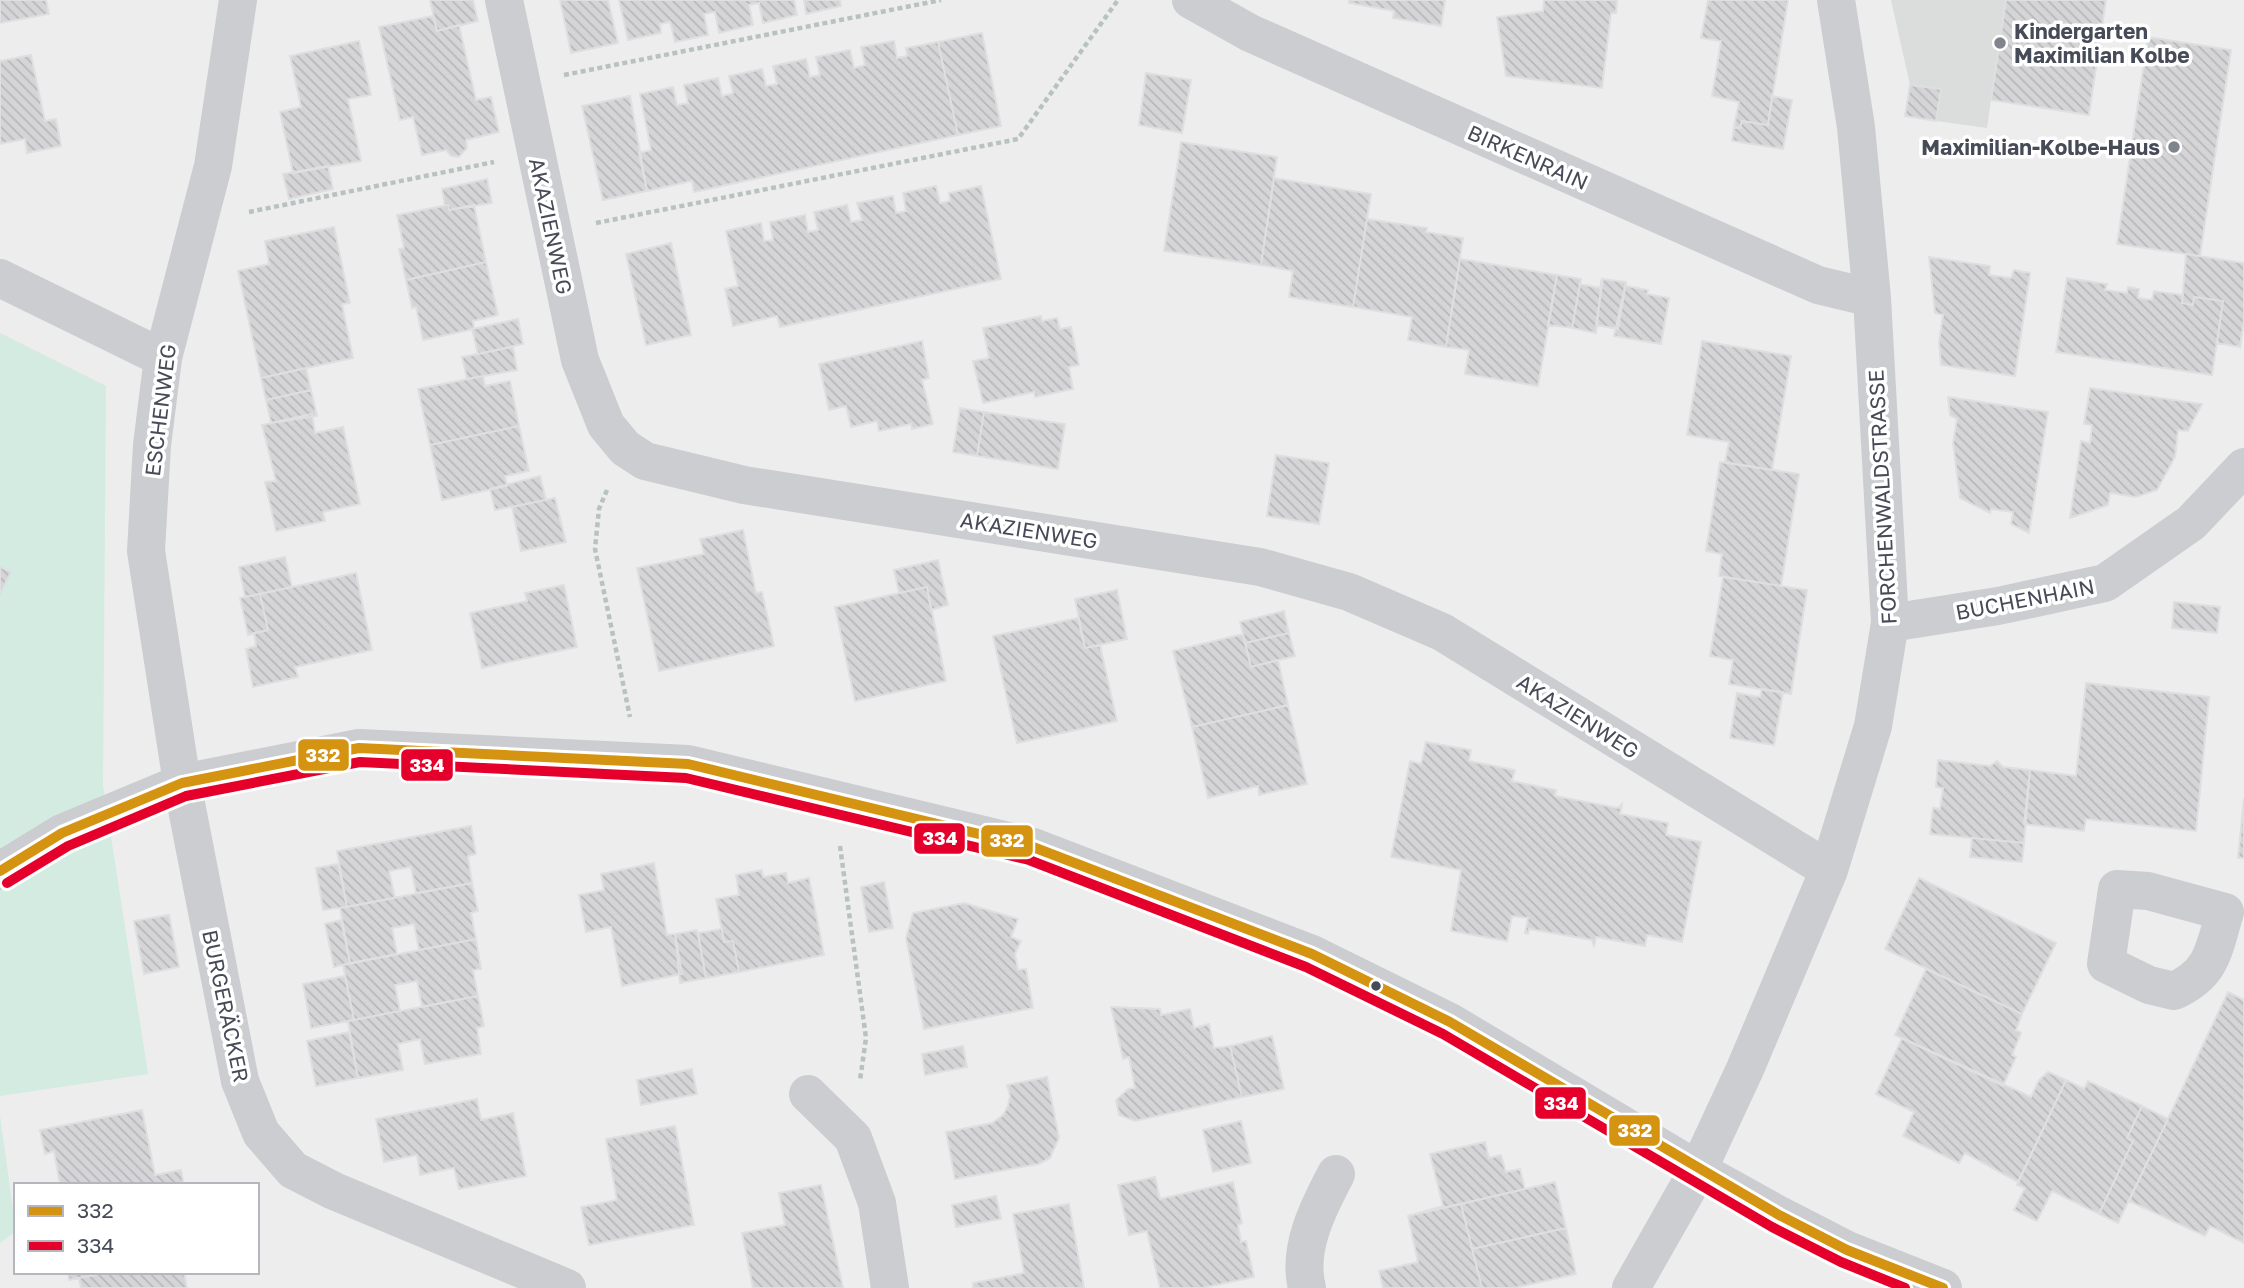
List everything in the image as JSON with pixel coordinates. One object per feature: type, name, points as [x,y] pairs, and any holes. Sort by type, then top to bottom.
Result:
[{"type":"street","name":"ESCHENWEG","points":[[182,783],[146,551],[152,445],[163,358],[213,166],[238,0]]},
{"type":"street","name":"AKAZIENWEG","points":[[504,0],[580,360],[606,425],[625,448],[645,461],[744,485],[1260,567],[1349,592],[1442,632],[1829,870]]},
{"type":"street","name":"BIRKENRAIN","points":[[1191,0],[1250,33],[1818,285],[1872,298]]},
{"type":"street","name":"FORCHENWALDSTRASSE","points":[[1631,1288],[1698,1170],[1750,1057],[1829,870],[1873,726],[1890,623],[1872,298],[1856,127],[1836,0]]},
{"type":"street","points":[[0,278],[163,358]]},
{"type":"street","name":"BUCHENHAIN","points":[[1890,623],[1998,606],[2105,583],[2191,523],[2244,467]]},
{"type":"street","points":[[0,871],[62,833],[182,783],[359,748],[688,764],[1033,847],[1337,967],[1450,1022],[1698,1170],[1847,1250],[1943,1288]]},
{"type":"street","name":"BURGERÄCKER","points":[[182,783],[240,1081],[261,1133],[293,1170],[334,1191],[567,1288]]},
{"type":"street","points":[[808,1094],[853,1138],[877,1203],[890,1288]]},
{"type":"street","points":[[1307,1288],[1303,1273],[1314,1214],[1336,1174]]},
{"type":"path","points":[[586,70],[941,0]]},
{"type":"path","points":[[628,215],[1017,139],[1118,0]]},
{"type":"path","points":[[200,222],[452,171]]},
{"type":"path","points":[[621,678],[595,549],[599,509],[625,448]]},
{"type":"path","points":[[841,856],[866,1038],[853,1138]]},
{"type":"shaded area","name":"Kindergarten Maximilian Kolbe","points":[[1891,0],[2106,0],[1991,100],[1987,128],[1936,121],[1941,89],[1910,85]]},
{"type":"green space","points":[[0,333],[106,386],[103,786],[148,1074],[0,1096]]},
{"type":"green space","points":[[0,1116],[14,1232],[0,1243]]},
{"type":"building","points":[[0,0],[46,0],[49,14],[0,23]]},
{"type":"building","points":[[430,0],[473,0],[478,21],[437,31]]},
{"type":"building","points":[[560,0],[608,0],[618,43],[571,53]]},
{"type":"building","points":[[619,0],[794,0],[797,15],[763,23],[759,3],[749,5],[753,25],[719,33],[715,12],[704,14],[708,35],[675,42],[670,22],[660,24],[661,33],[628,40]]},
{"type":"building","points":[[804,0],[840,0],[841,6],[806,14]]},
{"type":"building","points":[[1349,0],[1445,0],[1441,26],[1393,18],[1394,11],[1349,3]]},
{"type":"building","points":[[1544,0],[1617,0],[1616,13],[1611,13],[1602,88],[1506,76],[1497,17],[1543,11]]},
{"type":"building","points":[[1708,0],[1788,0],[1768,125],[1742,121],[1740,128],[1734,127],[1739,102],[1712,96],[1721,41],[1701,38]]},
{"type":"building","points":[[2006,0],[2106,0],[2089,115],[1991,100]]},
{"type":"building","points":[[433,16],[437,31],[459,25],[476,100],[491,97],[499,132],[466,140],[467,148],[459,157],[451,156],[446,150],[422,155],[413,117],[400,120],[379,27]]},
{"type":"building","points":[[982,33],[1001,126],[958,135],[938,42]]},
{"type":"building","name":"Maximilian-Kolbe-Haus","points":[[2148,37],[2231,50],[2200,256],[2117,244]]},
{"type":"building","points":[[359,41],[371,95],[348,99],[361,161],[293,173],[280,112],[301,107],[290,56]]},
{"type":"building","points":[[894,41],[897,58],[907,56],[906,48],[938,42],[958,135],[694,192],[692,181],[647,191],[639,153],[651,150],[640,94],[673,87],[677,105],[688,103],[684,85],[718,78],[722,96],[733,93],[729,76],[762,69],[766,86],[777,84],[773,66],[806,59],[810,77],[820,75],[816,57],[850,50],[854,68],[865,65],[861,47]]},
{"type":"building","points":[[31,55],[45,121],[56,119],[61,146],[27,153],[25,139],[0,144],[0,61]]},
{"type":"building","points":[[1146,73],[1191,80],[1182,133],[1139,125]]},
{"type":"building","points":[[1910,85],[1941,89],[1936,121],[1905,116]]},
{"type":"building","points":[[630,96],[647,191],[603,200],[582,106]]},
{"type":"building","points":[[1772,96],[1792,100],[1783,149],[1732,141],[1734,127],[1740,128],[1742,121],[1768,125]]},
{"type":"building","points":[[1181,142],[1277,157],[1261,265],[1164,251]]},
{"type":"building","points":[[328,166],[333,189],[289,199],[283,174]]},
{"type":"building","points":[[1274,178],[1371,194],[1353,307],[1289,297],[1293,271],[1261,265]]},
{"type":"building","points":[[487,179],[492,203],[449,210],[448,205],[445,205],[442,189]]},
{"type":"building","points":[[936,186],[940,203],[950,201],[949,193],[981,186],[1001,279],[780,327],[777,316],[733,326],[725,289],[738,286],[726,231],[761,223],[764,241],[773,240],[770,222],[805,215],[808,232],[818,230],[814,212],[847,205],[851,222],[862,220],[857,203],[893,196],[896,213],[906,211],[903,193]]},
{"type":"building","points":[[448,205],[449,210],[474,205],[486,262],[406,280],[399,249],[404,248],[397,215]]},
{"type":"building","points":[[1367,219],[1427,228],[1426,232],[1463,238],[1446,347],[1408,340],[1412,317],[1353,307]]},
{"type":"building","points":[[334,227],[350,303],[342,304],[353,358],[261,378],[238,271],[269,264],[265,241]]},
{"type":"building","points":[[671,243],[691,335],[646,345],[626,254]]},
{"type":"building","points":[[2186,254],[2244,263],[2244,320],[2240,347],[2217,343],[2223,301],[2194,297],[2193,305],[2182,303]]},
{"type":"building","points":[[1929,257],[1990,266],[1989,275],[2011,278],[2014,270],[2030,273],[2015,376],[1941,365],[1939,342],[1943,315],[1935,313]]},
{"type":"building","points":[[1460,259],[1557,275],[1538,386],[1465,374],[1469,350],[1446,347]]},
{"type":"building","points":[[486,262],[498,315],[473,321],[474,329],[423,340],[416,307],[412,308],[406,280]]},
{"type":"building","points":[[1557,275],[1581,279],[1572,328],[1548,325]]},
{"type":"building","points":[[1602,278],[1596,333],[1572,328],[1580,284],[1600,288]]},
{"type":"building","points":[[2067,278],[2107,284],[2105,290],[2127,293],[2128,287],[2139,289],[2138,298],[2152,300],[2154,291],[2183,295],[2182,303],[2193,305],[2194,297],[2223,301],[2212,375],[2056,352]]},
{"type":"building","points":[[1603,279],[1626,282],[1618,329],[1596,325]]},
{"type":"building","points":[[1626,282],[1626,286],[1648,290],[1647,294],[1669,298],[1661,344],[1614,336]]},
{"type":"building","points":[[1041,316],[1042,321],[1057,318],[1060,329],[1071,327],[1079,365],[1069,367],[1073,389],[1035,397],[1034,392],[983,403],[973,361],[989,358],[983,328]]},
{"type":"building","points":[[518,319],[523,344],[478,354],[472,329]]},
{"type":"building","points":[[922,341],[929,378],[922,380],[933,424],[912,429],[911,424],[879,431],[877,421],[851,427],[846,406],[829,410],[819,364]]},
{"type":"building","points":[[1702,341],[1791,356],[1772,470],[1725,462],[1729,442],[1687,435]]},
{"type":"building","points":[[513,347],[517,370],[467,379],[462,357]]},
{"type":"building","points":[[306,368],[311,390],[266,400],[261,378]]},
{"type":"building","points":[[483,376],[485,386],[510,381],[519,426],[430,445],[418,389]]},
{"type":"building","points":[[2090,388],[2202,404],[2188,431],[2178,430],[2175,457],[2157,490],[2136,497],[2110,493],[2108,505],[2070,518],[2081,441],[2090,443],[2092,425],[2084,424]]},
{"type":"building","points":[[311,390],[317,416],[271,423],[266,400]]},
{"type":"building","points":[[1948,397],[2048,412],[2029,533],[2011,524],[2013,512],[1991,509],[1990,513],[1960,498],[1953,443],[1957,419],[1950,415]]},
{"type":"building","points":[[960,408],[984,412],[977,456],[953,452]]},
{"type":"building","points":[[984,412],[1065,424],[1058,469],[977,456]]},
{"type":"building","points":[[312,414],[315,433],[343,427],[360,504],[323,512],[325,521],[276,531],[265,482],[276,481],[262,425]]},
{"type":"building","points":[[519,426],[529,471],[505,476],[507,486],[442,500],[430,445]]},
{"type":"building","points":[[1276,455],[1329,463],[1319,524],[1267,516]]},
{"type":"building","points":[[1720,462],[1799,474],[1781,586],[1719,576],[1722,554],[1706,551]]},
{"type":"building","points":[[540,476],[546,500],[495,510],[490,489]]},
{"type":"building","points":[[555,498],[566,542],[521,551],[512,507]]},
{"type":"building","points":[[743,530],[756,593],[762,592],[774,646],[659,671],[637,568],[704,554],[700,539]]},
{"type":"building","points":[[285,557],[292,587],[245,597],[239,567]]},
{"type":"building","points":[[938,560],[948,605],[931,610],[927,587],[899,593],[894,570]]},
{"type":"building","points":[[0,567],[11,572],[0,594]]},
{"type":"building","points":[[356,573],[372,650],[295,667],[298,677],[253,687],[246,649],[256,646],[254,633],[268,630],[260,594]]},
{"type":"building","points":[[1723,577],[1807,590],[1791,694],[1729,684],[1733,660],[1710,656]]},
{"type":"building","points":[[564,585],[577,647],[482,668],[470,613],[527,601],[525,593]]},
{"type":"building","points":[[927,587],[946,681],[855,701],[835,607]]},
{"type":"building","points":[[1117,590],[1127,639],[1085,648],[1075,599]]},
{"type":"building","points":[[260,594],[268,630],[248,635],[240,598]]},
{"type":"building","points":[[2174,602],[2220,607],[2217,633],[2172,628]]},
{"type":"building","points":[[1284,611],[1289,633],[1245,643],[1240,622]]},
{"type":"building","points":[[1078,618],[1085,648],[1100,645],[1117,721],[1017,743],[993,636]]},
{"type":"building","points":[[1289,633],[1295,656],[1251,667],[1245,643]]},
{"type":"building","points":[[1243,634],[1251,667],[1278,660],[1288,705],[1192,727],[1173,651]]},
{"type":"building","points":[[2086,683],[2209,697],[2196,831],[2086,819],[2084,831],[2024,824],[2030,770],[2076,776]]},
{"type":"building","points":[[1762,689],[1783,692],[1774,745],[1730,738],[1737,693],[1760,697]]},
{"type":"building","points":[[1288,705],[1307,784],[1259,795],[1258,786],[1208,798],[1192,727]]},
{"type":"building","points":[[1426,742],[1471,750],[1469,761],[1515,770],[1512,781],[1556,790],[1555,796],[1618,808],[1622,804],[1620,814],[1668,823],[1666,835],[1701,842],[1682,942],[1647,935],[1645,946],[1596,937],[1594,947],[1592,940],[1529,929],[1528,934],[1525,933],[1528,918],[1512,916],[1507,941],[1451,931],[1461,870],[1391,857],[1410,761],[1421,764]]},
{"type":"building","points":[[1938,760],[1990,766],[1997,761],[2003,767],[2030,770],[2024,843],[1930,834],[1933,808],[1940,809],[1943,788],[1936,787]]},
{"type":"building","points":[[2244,799],[2244,858],[2238,858]]},
{"type":"building","points":[[471,826],[476,854],[468,856],[472,883],[416,893],[411,867],[389,871],[395,898],[347,907],[337,851]]},
{"type":"building","points":[[1972,838],[2024,843],[2022,862],[1970,857]]},
{"type":"building","points":[[654,863],[667,935],[675,934],[682,974],[622,986],[611,927],[586,932],[579,895],[604,890],[601,874]]},
{"type":"building","points":[[338,864],[347,907],[323,910],[316,868]]},
{"type":"building","points":[[762,870],[763,877],[786,873],[788,883],[809,878],[824,955],[739,972],[733,941],[724,942],[716,899],[739,895],[736,875]]},
{"type":"building","points":[[1919,878],[2056,943],[2022,1014],[1885,949]]},
{"type":"building","points":[[884,882],[893,928],[869,932],[861,887]]},
{"type":"building","points":[[472,883],[478,911],[471,913],[476,939],[419,950],[414,924],[392,928],[397,954],[350,963],[340,908]]},
{"type":"building","points":[[964,903],[1018,919],[1011,937],[1021,941],[1015,954],[1018,970],[1026,969],[1033,1008],[924,1029],[906,938],[913,913]]},
{"type":"building","points":[[169,915],[179,967],[144,974],[134,921]]},
{"type":"building","points":[[341,920],[350,963],[334,967],[325,924]]},
{"type":"building","points":[[722,929],[724,942],[733,941],[739,972],[706,978],[698,933]]},
{"type":"building","points":[[697,930],[706,978],[680,983],[675,934]]},
{"type":"building","points":[[476,939],[481,969],[473,970],[478,996],[422,1007],[417,981],[395,985],[400,1011],[354,1020],[343,965]]},
{"type":"building","points":[[1926,969],[2022,1014],[2016,1030],[2021,1033],[2012,1055],[2016,1057],[2003,1086],[1895,1035]]},
{"type":"building","points":[[345,976],[354,1020],[311,1028],[303,984]]},
{"type":"building","points":[[2228,992],[2244,1000],[2244,1243],[2210,1226],[2205,1236],[2129,1201]]},
{"type":"building","points":[[478,996],[484,1026],[477,1028],[481,1054],[425,1064],[420,1039],[398,1044],[403,1070],[358,1078],[348,1021]]},
{"type":"building","points":[[1111,1007],[1160,1009],[1161,1015],[1190,1009],[1194,1028],[1209,1024],[1214,1048],[1230,1046],[1242,1097],[1135,1121],[1119,1115],[1116,1100],[1128,1089],[1135,1088],[1129,1057],[1123,1059]]},
{"type":"building","points":[[349,1032],[358,1078],[316,1086],[307,1041]]},
{"type":"building","points":[[1272,1036],[1284,1089],[1242,1097],[1230,1046]]},
{"type":"building","points":[[1902,1038],[2031,1097],[2039,1080],[2048,1072],[2066,1080],[2018,1182],[1965,1153],[1959,1163],[1903,1136],[1914,1112],[1876,1094]]},
{"type":"building","points":[[963,1046],[967,1067],[925,1075],[922,1054]]},
{"type":"building","points":[[692,1069],[697,1094],[641,1105],[637,1080]]},
{"type":"building","points":[[1047,1077],[1059,1138],[1050,1158],[1039,1164],[955,1179],[946,1132],[992,1123],[1003,1115],[1008,1106],[1010,1096],[1007,1085]]},
{"type":"building","points":[[2066,1080],[2084,1089],[2088,1081],[2142,1106],[2127,1138],[2133,1141],[2099,1214],[2052,1191],[2037,1221],[2014,1210],[2025,1188],[2017,1185]]},
{"type":"building","points":[[477,1099],[481,1120],[513,1113],[526,1176],[459,1189],[454,1168],[420,1175],[417,1155],[384,1162],[376,1119]]},
{"type":"building","points":[[2142,1106],[2168,1119],[2118,1223],[2099,1214],[2133,1141],[2127,1138]]},
{"type":"building","points":[[142,1110],[155,1175],[181,1170],[184,1183],[60,1183],[54,1151],[45,1154],[40,1130]]},
{"type":"building","points":[[1241,1121],[1251,1163],[1213,1172],[1203,1130]]},
{"type":"building","points":[[675,1126],[694,1225],[589,1245],[581,1207],[617,1200],[606,1139]]},
{"type":"building","points":[[1485,1142],[1489,1158],[1501,1155],[1506,1172],[1520,1169],[1525,1189],[1408,1216],[1443,1206],[1430,1154]]},
{"type":"building","points":[[1155,1177],[1160,1199],[1233,1182],[1242,1223],[1238,1225],[1241,1242],[1246,1241],[1254,1277],[1202,1288],[1160,1288],[1147,1231],[1129,1235],[1118,1185]]},
{"type":"building","points":[[1555,1182],[1566,1228],[1472,1249],[1461,1204]]},
{"type":"building","points":[[821,1185],[843,1288],[753,1288],[742,1233],[785,1225],[779,1193]]},
{"type":"building","points":[[996,1196],[1001,1219],[956,1227],[952,1205]]},
{"type":"building","points":[[1069,1204],[1084,1288],[973,1288],[973,1283],[1024,1273],[1013,1214]]},
{"type":"building","points":[[1461,1204],[1482,1288],[1383,1288],[1379,1271],[1418,1262],[1408,1216]]},
{"type":"building","points":[[1566,1228],[1576,1274],[1514,1288],[1482,1288],[1472,1249]]},
{"type":"building","points":[[68,1274],[99,1274],[69,1280]]},
{"type":"building","points":[[99,1274],[184,1274],[187,1288],[81,1288],[79,1278]]},
{"type":"transit line","name":"332","points":[[0,871],[62,833],[182,783],[359,748],[688,764],[1033,847],[1312,954],[1450,1022],[1779,1215],[1847,1250],[1943,1288]]},
{"type":"transit line","name":"334","points":[[7,883],[68,846],[186,796],[360,762],[686,778],[1029,860],[1306,967],[1443,1034],[1772,1227],[1841,1262],[1905,1288]]},
{"type":"place","name":"Kindergarten Maximilian Kolbe","points":[[2000,43]]},
{"type":"place","name":"Maximilian-Kolbe-Haus","points":[[2174,147]]}]
